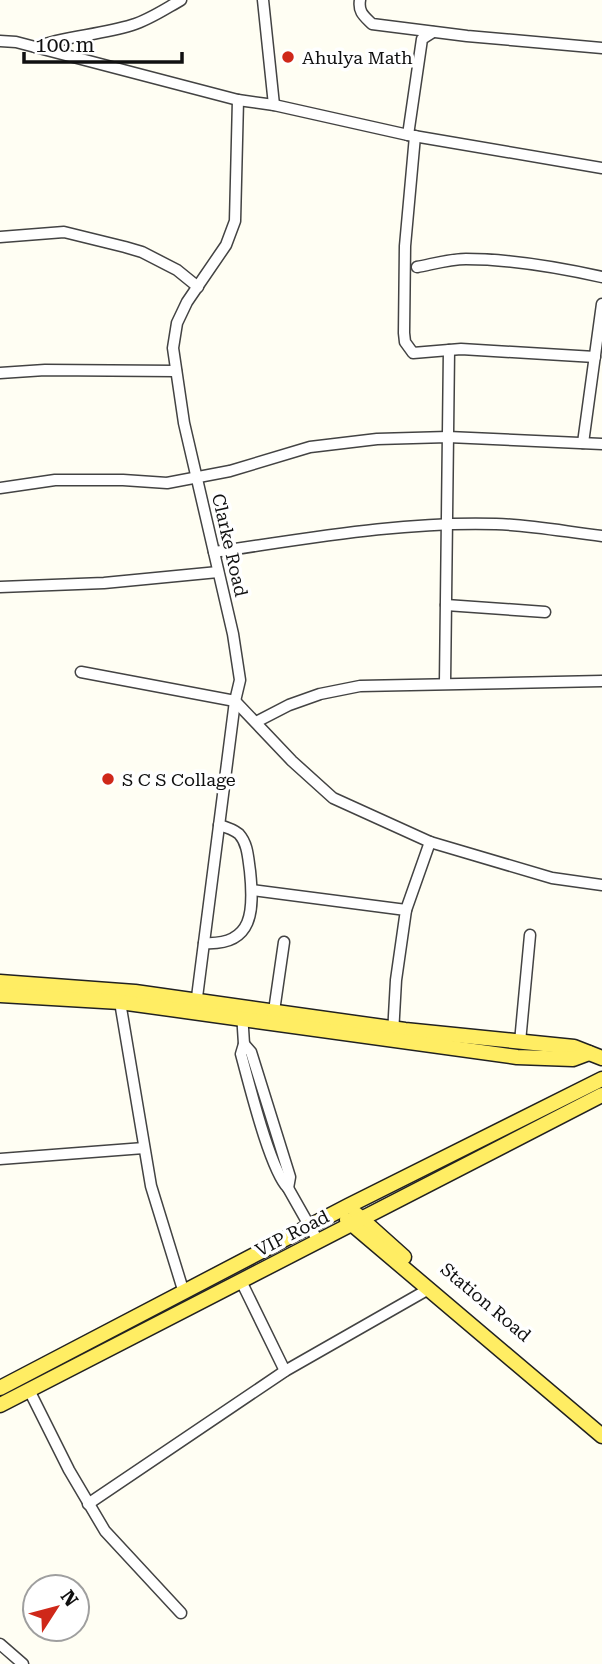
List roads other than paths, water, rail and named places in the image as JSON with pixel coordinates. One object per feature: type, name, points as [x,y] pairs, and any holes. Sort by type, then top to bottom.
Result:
[{"type":"main road","points":[[0,982],[135,992],[195,1007]]},
{"type":"main road","points":[[0,996],[195,1007],[393,1035],[575,1047],[595,1055]]},
{"type":"main road","points":[[242,1014],[274,1012],[517,1057],[573,1059],[595,1055]]},
{"type":"main road","name":"VIP Road","points":[[0,1388],[342,1209],[602,1079]]},
{"type":"main road","name":"VIP Road","points":[[0,1405],[602,1095]]},
{"type":"main road","name":"Station Road","points":[[342,1209],[602,1423]]},
{"type":"main road","points":[[357,1221],[427,1290],[602,1436]]},
{"type":"street","points":[[35,47],[135,24],[181,0]]},
{"type":"street","points":[[263,0],[274,105]]},
{"type":"street","points":[[360,0],[359,8],[372,24],[602,48]]},
{"type":"street","points":[[432,32],[422,40],[411,135],[405,246],[405,342],[413,354],[475,350],[595,357]]},
{"type":"street","points":[[0,41],[35,47],[238,100],[274,105],[411,135],[602,168]]},
{"type":"street","name":"Clarke Road","points":[[195,1007],[240,680],[233,634],[184,423],[173,348],[177,323],[187,302],[226,246],[235,221],[238,100]]},
{"type":"street","points":[[0,237],[64,232],[125,247],[142,252],[177,270],[198,286]]},
{"type":"street","points":[[417,267],[463,259],[513,261],[602,278]]},
{"type":"street","points":[[583,443],[602,304]]},
{"type":"street","points":[[445,683],[449,351]]},
{"type":"street","points":[[0,373],[45,370],[176,371]]},
{"type":"street","points":[[0,488],[55,480],[167,483],[197,478],[335,442],[448,437],[602,444]]},
{"type":"street","points":[[214,552],[309,538],[447,524],[497,524],[602,536]]},
{"type":"street","points":[[0,587],[104,583],[218,572]]},
{"type":"street","points":[[446,605],[545,612]]},
{"type":"street","points":[[81,672],[235,701],[332,799],[430,842],[552,878],[602,885]]},
{"type":"street","points":[[256,722],[289,705],[343,688],[445,683],[602,681]]},
{"type":"street","points":[[204,943],[231,940],[246,927],[252,906],[245,844],[232,829],[219,825]]},
{"type":"street","points":[[393,1035],[396,980],[406,910],[430,842]]},
{"type":"street","points":[[252,890],[406,910]]},
{"type":"street","points":[[520,1042],[530,934]]},
{"type":"street","points":[[274,1012],[284,942]]},
{"type":"street","points":[[120,1002],[151,1186],[184,1293]]},
{"type":"street","points":[[242,1014],[244,1044],[241,1054],[265,1137],[281,1182],[288,1188],[318,1241]]},
{"type":"street","points":[[0,1159],[144,1148]]},
{"type":"street","points":[[241,1281],[285,1371]]},
{"type":"street","points":[[88,1504],[285,1371],[427,1290]]},
{"type":"street","points":[[29,1390],[88,1504],[105,1531],[181,1613]]},
{"type":"street","points":[[0,1644],[23,1664]]},
{"type":"place","name":"Ahulya Math","points":[[288,57]]},
{"type":"place","name":"S C S Collage","points":[[108,779]]}]
